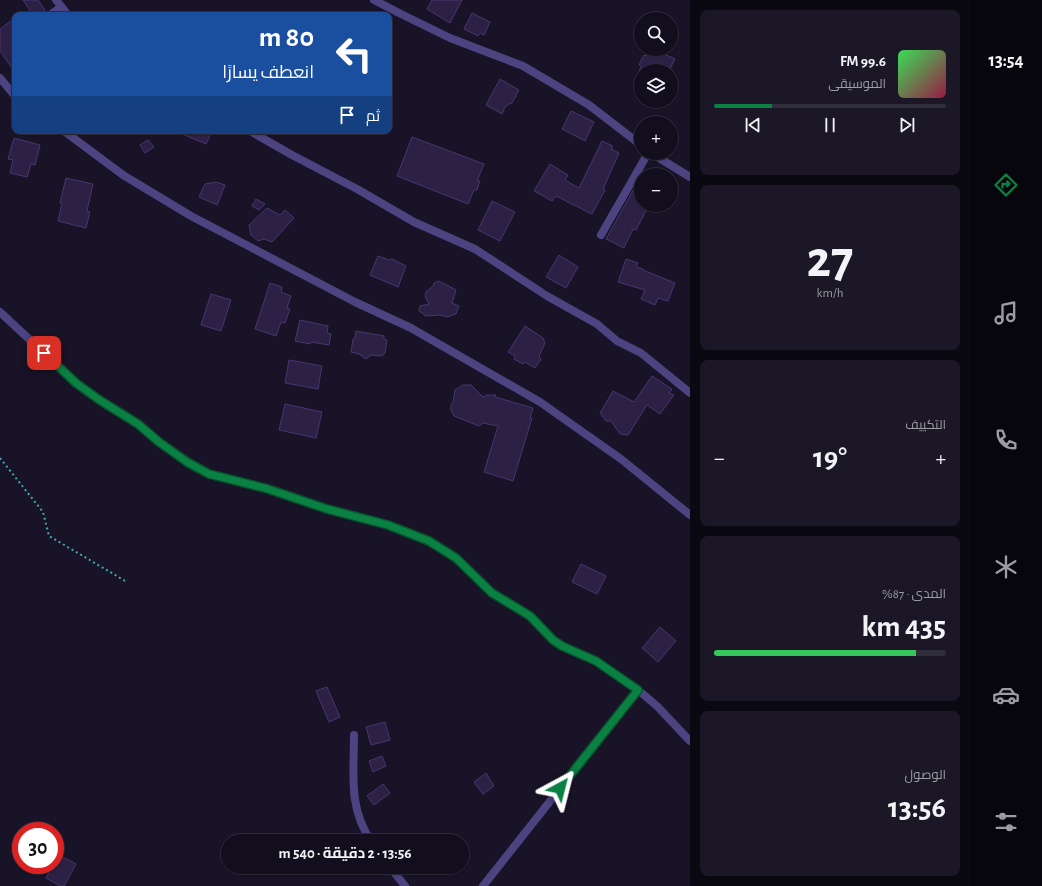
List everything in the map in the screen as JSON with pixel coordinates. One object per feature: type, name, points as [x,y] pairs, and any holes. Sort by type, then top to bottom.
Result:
[{"type":"street","points":[[374,0],[450,38],[523,66],[589,105],[634,140]]},
{"type":"street","points":[[52,12],[58,3],[66,12]]},
{"type":"street","points":[[0,78],[12,92]]},
{"type":"street","points":[[68,134],[123,175],[191,216],[355,302],[411,328],[540,402],[621,460],[690,515]]},
{"type":"street","points":[[255,134],[357,189],[414,222],[475,249],[547,296],[597,324],[617,341],[641,353],[690,393]]},
{"type":"street","points":[[600,234],[644,160]]},
{"type":"street","points":[[663,160],[690,177]]},
{"type":"street","points":[[0,312],[76,383],[109,407],[138,424],[159,442],[209,474],[268,489],[327,509],[388,525],[429,541],[456,558],[492,593],[530,616],[553,640],[562,646],[596,661],[638,690],[657,706],[690,741]]},
{"type":"street","points":[[483,886],[638,690]]},
{"type":"street","points":[[354,735],[355,805],[359,819],[366,834]]},
{"type":"street","points":[[396,874],[405,886]]},
{"type":"path","points":[[0,458],[43,512],[49,536],[127,582]]},
{"type":"building","points":[[23,0],[38,0],[46,12],[31,12]]},
{"type":"building","points":[[432,0],[462,0],[450,23],[427,9]]},
{"type":"building","points":[[472,13],[490,22],[484,35],[480,33],[478,36],[464,29]]},
{"type":"building","points":[[12,20],[12,68],[0,51],[0,29]]},
{"type":"building","points":[[644,56],[668,56],[675,59],[672,64],[640,64]]},
{"type":"building","points":[[500,79],[519,90],[512,103],[505,107],[502,114],[486,105]]},
{"type":"building","points":[[571,111],[594,122],[585,141],[562,129]]},
{"type":"building","points":[[182,134],[211,134],[206,144]]},
{"type":"building","points":[[412,137],[484,164],[477,181],[480,181],[477,190],[474,190],[468,204],[397,176]]},
{"type":"building","points":[[14,138],[40,145],[35,165],[31,164],[27,177],[10,173],[13,160],[8,159]]},
{"type":"building","points":[[148,140],[154,147],[145,153],[140,145]]},
{"type":"building","points":[[602,141],[613,146],[611,149],[619,153],[603,189],[605,190],[592,214],[556,196],[552,201],[534,191],[550,164],[568,175],[565,180],[579,188]]},
{"type":"building","points":[[66,178],[93,184],[87,211],[90,212],[86,228],[58,221],[62,203],[60,203]]},
{"type":"building","points":[[216,182],[225,185],[217,205],[199,197],[205,184]]},
{"type":"building","points":[[634,189],[634,212],[645,212],[636,230],[633,229],[624,248],[606,239]]},
{"type":"building","points":[[256,199],[265,204],[259,210],[252,206]]},
{"type":"building","points":[[492,201],[515,212],[500,241],[478,230]]},
{"type":"building","points":[[267,208],[280,215],[285,210],[294,218],[272,242],[264,239],[258,241],[251,235],[249,225]]},
{"type":"building","points":[[559,255],[578,267],[566,288],[546,277]]},
{"type":"building","points":[[378,256],[389,260],[392,259],[406,266],[398,287],[370,275]]},
{"type":"building","points":[[626,259],[638,263],[636,267],[675,283],[668,301],[658,298],[655,305],[641,299],[645,290],[618,282]]},
{"type":"building","points":[[439,281],[456,290],[452,303],[459,306],[456,314],[447,317],[441,315],[426,316],[419,311],[420,306],[429,304],[425,296],[426,292],[433,286],[434,283]]},
{"type":"building","points":[[270,283],[282,287],[281,292],[291,296],[287,308],[290,309],[285,323],[281,322],[276,336],[255,329]]},
{"type":"building","points":[[211,294],[231,300],[221,331],[201,325]]},
{"type":"building","points":[[300,320],[328,326],[327,333],[331,334],[329,345],[311,342],[310,344],[295,341]]},
{"type":"building","points":[[525,326],[543,338],[545,343],[539,356],[541,359],[535,368],[525,362],[523,364],[514,359],[515,356],[508,352]]},
{"type":"building","points":[[356,331],[384,336],[384,339],[387,340],[385,353],[382,356],[371,355],[366,359],[359,354],[351,352]]},
{"type":"building","points":[[289,360],[322,366],[318,389],[285,383]]},
{"type":"building","points":[[652,376],[672,389],[669,393],[674,395],[660,414],[647,405],[628,435],[620,434],[611,421],[606,421],[600,413],[613,391],[634,402]]},
{"type":"building","points":[[463,385],[471,385],[483,397],[487,395],[496,395],[495,397],[533,408],[530,418],[532,418],[513,481],[484,472],[498,426],[483,423],[479,426],[454,416],[451,410],[451,405],[455,390]]},
{"type":"building","points":[[285,404],[322,412],[316,438],[279,430]]},
{"type":"building","points":[[581,564],[606,576],[597,594],[572,582]]},
{"type":"building","points":[[660,627],[676,641],[658,662],[642,648]]},
{"type":"building","points":[[327,687],[340,717],[329,722],[316,691]]},
{"type":"building","points":[[385,722],[390,740],[371,745],[366,727]]},
{"type":"building","points":[[382,756],[386,766],[373,772],[369,761]]},
{"type":"building","points":[[486,773],[494,786],[483,794],[474,782]]},
{"type":"building","points":[[383,784],[390,793],[374,805],[367,796]]},
{"type":"building","points":[[64,858],[76,864],[64,886],[60,886],[46,878],[48,874],[64,874]]},
{"type":"route","points":[[44,353],[76,383],[109,407],[138,424],[159,442],[187,462],[209,474],[268,489],[327,509],[388,525],[429,541],[456,558],[492,593],[530,616],[546,635],[553,640],[562,646],[596,661],[638,690],[560,788]]}]
